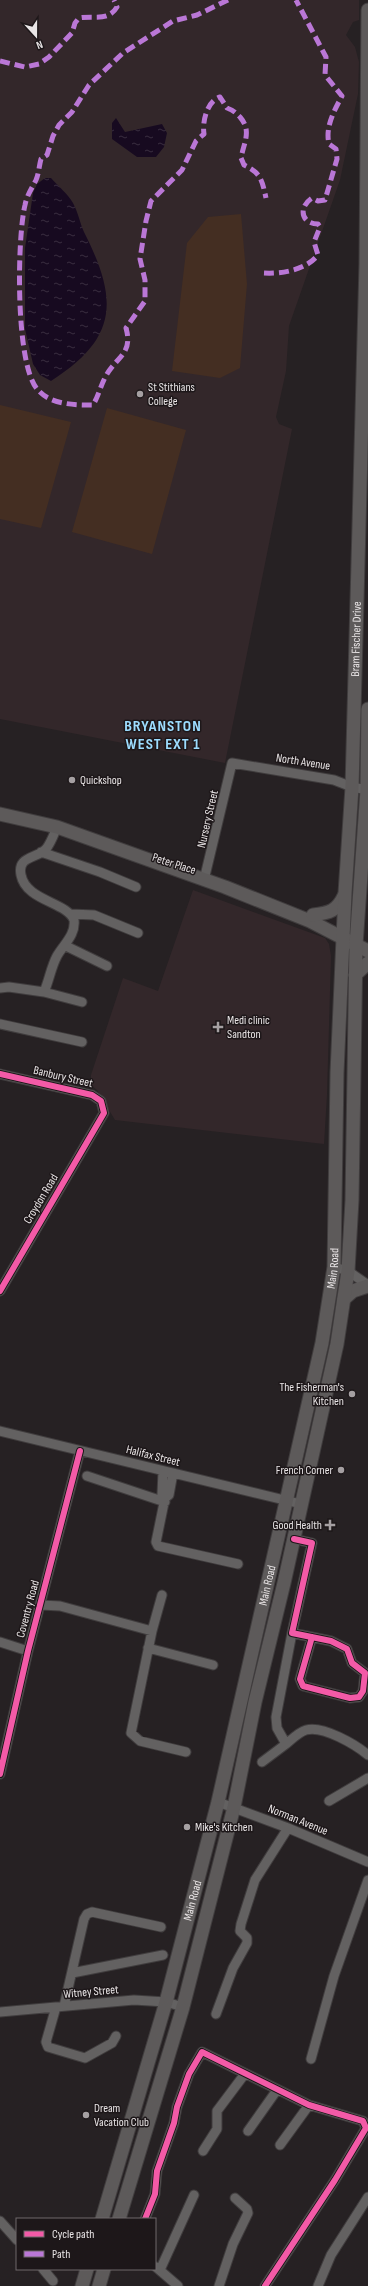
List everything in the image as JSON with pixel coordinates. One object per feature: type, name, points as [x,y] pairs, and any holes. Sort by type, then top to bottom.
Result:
[{"type":"main road","name":"Bram Fischer Drive","points":[[343,935],[352,787],[364,384],[368,10]]},
{"type":"main road","points":[[360,943],[367,790],[368,710]]},
{"type":"main road","name":"Peter Place","points":[[0,809],[56,822],[313,915],[343,935]]},
{"type":"main road","name":"Peter Place","points":[[0,814],[57,827],[206,877],[343,935]]},
{"type":"main road","points":[[313,915],[332,912],[340,904],[345,893]]},
{"type":"main road","points":[[343,935],[360,943],[368,951]]},
{"type":"main road","name":"Main Road","points":[[102,2218],[166,2002],[218,1802],[322,1343],[334,1267],[337,1074],[343,935]]},
{"type":"main road","name":"Main Road","points":[[119,2218],[183,2007],[234,1807],[255,1702],[328,1389],[348,1271],[352,1192],[355,975],[360,943]]},
{"type":"main road","points":[[355,975],[368,963]]},
{"type":"main road","points":[[344,1299],[353,1291],[368,1286]]},
{"type":"main road","points":[[82,2286],[87,2270]]},
{"type":"main road","points":[[99,2286],[104,2270]]},
{"type":"street","name":"North Avenue","points":[[232,763],[334,780],[352,787],[367,790]]},
{"type":"street","name":"Nursery Street","points":[[206,877],[232,763]]},
{"type":"street","points":[[57,827],[49,844],[41,852],[27,858],[22,863],[20,870],[23,883],[44,901],[71,914],[94,915],[138,933]]},
{"type":"street","points":[[41,852],[100,872],[136,887]]},
{"type":"street","points":[[44,992],[57,956],[66,946],[74,924],[71,914]]},
{"type":"street","points":[[66,946],[107,966]]},
{"type":"street","points":[[0,988],[9,986],[44,992],[82,1002]]},
{"type":"street","points":[[0,1024],[82,1042]]},
{"type":"street","name":"Banbury Street","points":[[0,1074],[92,1095],[101,1101],[104,1108],[102,1118]]},
{"type":"street","name":"Croydon Road","points":[[0,1291],[102,1118]]},
{"type":"street","points":[[334,1267],[348,1271],[368,1286]]},
{"type":"street","name":"Halifax Street","points":[[0,1431],[301,1504]]},
{"type":"street","name":"Coventry Road","points":[[0,1774],[28,1651],[80,1451]]},
{"type":"street","points":[[163,1471],[162,1494],[165,1500]]},
{"type":"street","points":[[173,1473],[169,1495],[165,1500],[156,1542],[158,1546],[238,1564]]},
{"type":"street","points":[[87,1476],[165,1500]]},
{"type":"street","points":[[286,1744],[277,1728],[276,1717],[292,1633],[312,1543],[294,1538]]},
{"type":"street","points":[[162,1595],[148,1648],[132,1733],[140,1741],[186,1752]]},
{"type":"street","points":[[41,1604],[60,1606],[152,1631]]},
{"type":"street","points":[[292,1633],[312,1637],[331,1641],[348,1650],[352,1663],[365,1673],[363,1691],[359,1697],[350,1698],[304,1686],[300,1683],[312,1637]]},
{"type":"street","points":[[0,1642],[28,1651]]},
{"type":"street","points":[[148,1648],[213,1664]]},
{"type":"street","points":[[262,1762],[301,1732],[314,1730],[342,1738],[368,1755]]},
{"type":"street","points":[[329,1801],[368,1778]]},
{"type":"street","name":"Norman Avenue","points":[[218,1802],[288,1828],[368,1862]]},
{"type":"street","points":[[216,2014],[236,1960],[247,1943],[247,1938],[240,1931],[255,1880],[288,1828]]},
{"type":"street","points":[[311,2059],[334,1976],[368,1880]]},
{"type":"street","points":[[116,2036],[112,2043],[84,2058],[48,2047],[46,2042],[72,1973],[84,1919],[87,1914],[92,1912],[161,1927]]},
{"type":"street","points":[[72,1973],[163,1955]]},
{"type":"street","name":"Witney Street","points":[[0,2012],[134,2000],[166,2002],[183,2007]]},
{"type":"street","points":[[145,2218],[155,2194],[157,2171],[174,2123],[177,2107],[189,2074],[200,2053],[203,2052],[224,2062],[244,2075],[309,2105],[327,2112],[350,2116],[363,2121],[366,2126],[335,2180],[265,2286]]},
{"type":"street","points":[[203,2151],[217,2129],[217,2111],[244,2075]]},
{"type":"street","points":[[248,2131],[277,2090]]},
{"type":"street","points":[[280,2145],[309,2105]]},
{"type":"street","points":[[178,2286],[157,2268],[194,2195]]},
{"type":"street","points":[[318,2286],[331,2255],[368,2197]]},
{"type":"street","points":[[219,2286],[233,2244],[248,2213],[245,2206],[235,2198]]},
{"type":"street","points":[[0,2221],[16,2239]]},
{"type":"street","points":[[44,2270],[53,2281]]},
{"type":"shaded area","name":"St Stithians College","points":[[0,0],[359,0],[359,20],[353,22],[346,35],[355,47],[359,62],[358,94],[340,180],[289,326],[286,371],[276,417],[279,424],[292,429],[225,763],[0,719]]},
{"type":"shaded area","points":[[241,214],[247,284],[240,368],[220,378],[172,371],[187,243],[208,217]]},
{"type":"shaded area","points":[[0,405],[71,422],[41,528],[0,519]]},
{"type":"shaded area","points":[[107,408],[186,430],[152,554],[72,532]]},
{"type":"shaded area","name":"Medi clinic Sandton","points":[[193,890],[325,938],[329,944],[331,956],[324,1144],[115,1120],[97,1090],[91,1085],[91,1075],[123,978],[158,991]]},
{"type":"water","points":[[116,118],[125,132],[162,124],[167,133],[164,147],[156,157],[137,157],[112,139],[112,123]]},
{"type":"water","points":[[45,178],[51,178],[66,193],[73,203],[103,278],[106,297],[106,316],[100,333],[90,349],[73,365],[51,381],[40,375],[33,364],[25,329],[25,248],[33,193],[37,184]]},
{"type":"marked path","points":[[0,61],[25,67],[39,64],[49,57],[72,33],[75,23],[79,18],[109,15],[117,7],[114,0]]},
{"type":"marked path","points":[[228,0],[197,15],[173,21],[123,53],[89,85],[72,112],[59,125],[53,136],[47,155],[41,159],[37,177],[25,205],[20,244],[20,301],[25,356],[31,377],[38,390],[43,395],[56,401],[71,404],[93,405],[107,374],[126,349],[128,343],[126,328],[145,301],[145,280],[140,259],[151,201],[182,170],[196,141],[204,134],[206,112],[215,99],[220,97],[227,108],[236,113],[244,122],[246,127],[246,137],[241,158],[244,165],[254,171],[260,178],[266,198]]},
{"type":"marked path","points":[[264,273],[286,272],[300,268],[318,255],[314,242],[320,227],[318,224],[308,221],[303,214],[303,210],[312,198],[318,201],[325,200],[337,159],[336,149],[329,144],[328,131],[331,119],[342,96],[325,75],[326,57],[296,0]]},
{"type":"cycle path","points":[[0,1074],[92,1095],[101,1101],[104,1113],[0,1291]]},
{"type":"cycle path","points":[[0,1774],[28,1651],[80,1451]]},
{"type":"cycle path","points":[[294,1539],[312,1543],[292,1633],[331,1641],[347,1649],[352,1663],[365,1673],[363,1691],[359,1697],[350,1698],[303,1686],[300,1679],[312,1637]]},
{"type":"cycle path","points":[[145,2218],[155,2194],[157,2171],[174,2123],[177,2107],[189,2074],[202,2052],[309,2105],[363,2121],[366,2128],[335,2180],[265,2286]]},
{"type":"place","name":"St Stithians College","points":[[140,394]]},
{"type":"place","name":"Quickshop","points":[[72,780]]},
{"type":"place","name":"Medi clinic Sandton","points":[[218,1027]]},
{"type":"place","name":"The Fisherman's Kitchen","points":[[352,1394]]},
{"type":"place","name":"French Corner","points":[[341,1470]]},
{"type":"place","name":"Good Health","points":[[330,1525]]},
{"type":"place","name":"Mike's Kitchen","points":[[187,1827]]},
{"type":"place","name":"Dream Vacation Club","points":[[86,2115]]},
{"type":"district","name":"BRYANSTON WEST EXT 1","points":[[163,735]]}]
